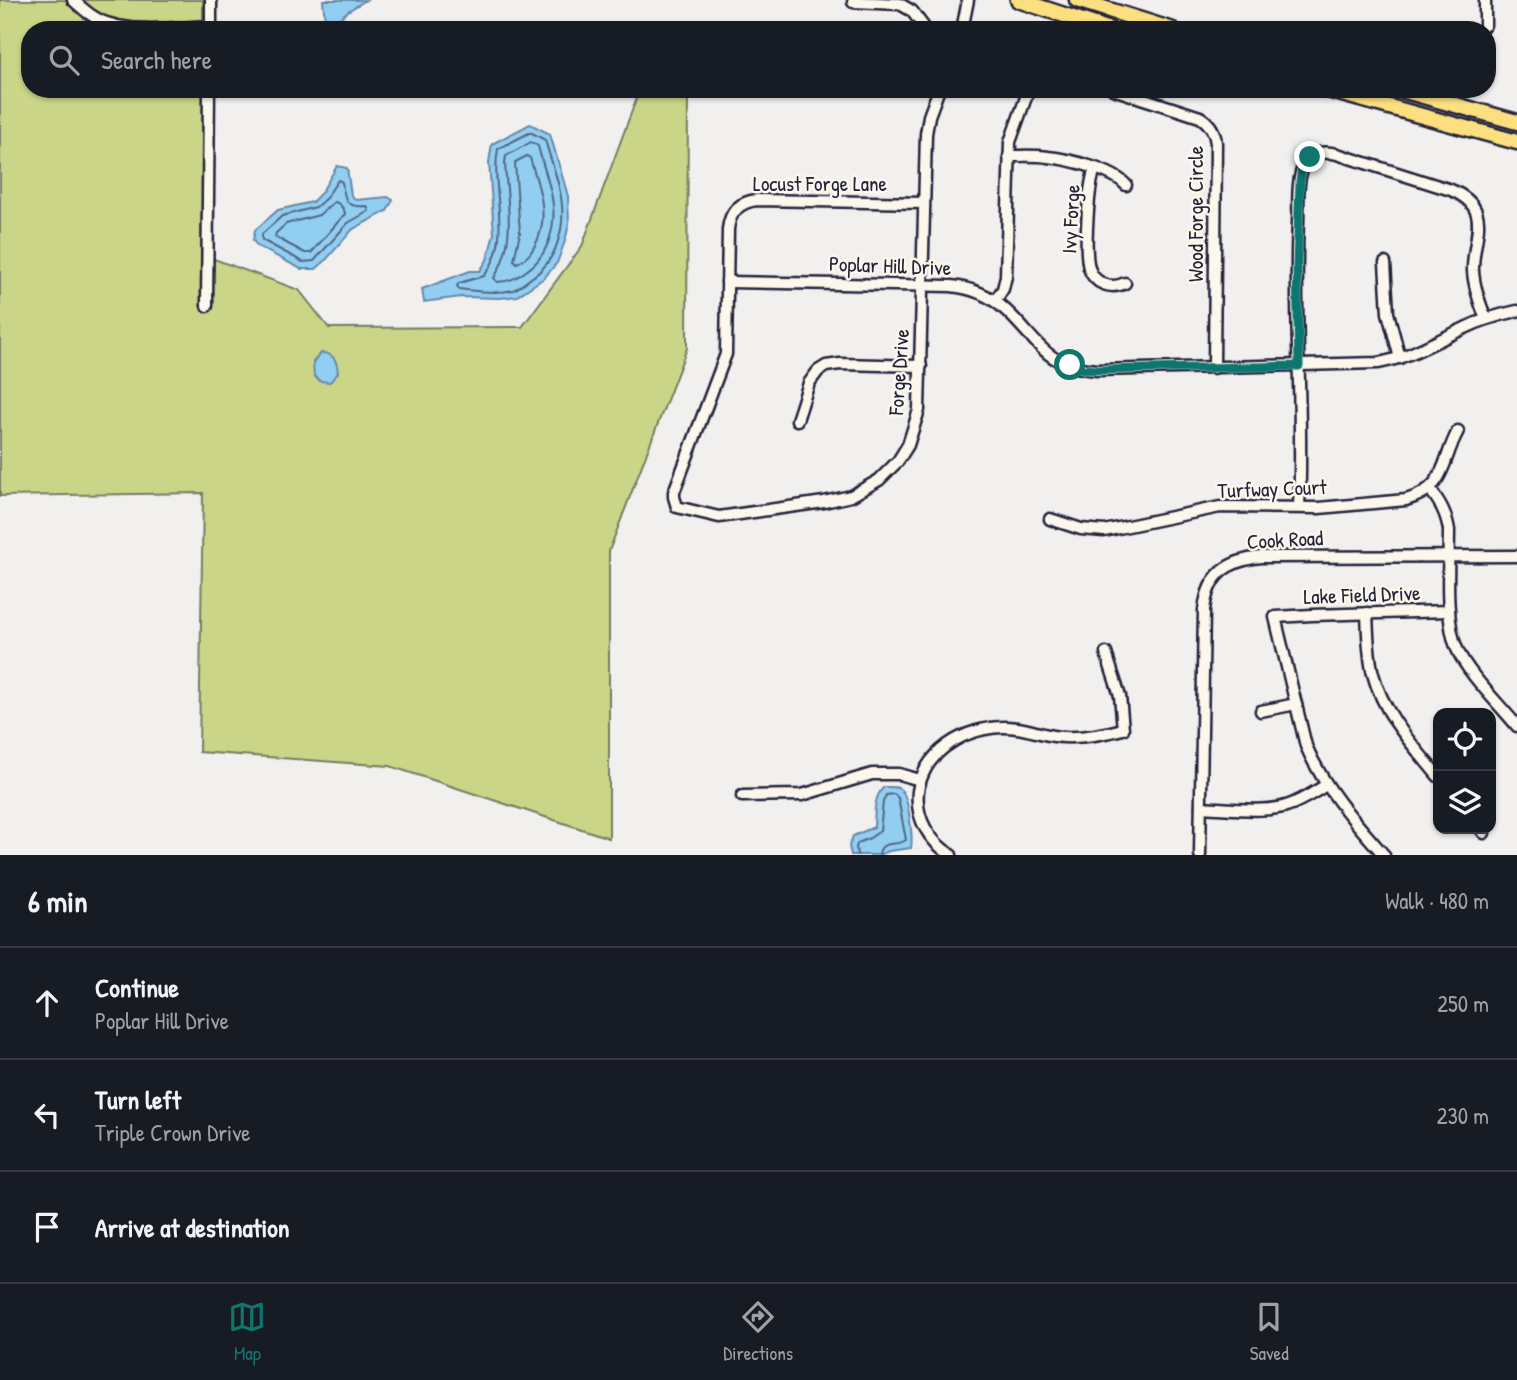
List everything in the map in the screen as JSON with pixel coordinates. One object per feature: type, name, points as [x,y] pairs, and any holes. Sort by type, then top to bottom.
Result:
[{"type":"highway","points":[[1018,0],[1082,21]]},
{"type":"highway","points":[[1077,0],[1144,21]]},
{"type":"highway","points":[[1358,98],[1517,142]]},
{"type":"highway","points":[[1430,98],[1517,122]]},
{"type":"street","points":[[73,0],[87,13],[104,21]]},
{"type":"street","points":[[211,0],[211,21]]},
{"type":"street","points":[[964,21],[968,0]]},
{"type":"street","points":[[1485,0],[1485,21]]},
{"type":"street","points":[[853,2],[904,6],[919,21]]},
{"type":"street","points":[[207,306],[209,98]]},
{"type":"street","name":"Forge Drive","points":[[677,507],[719,517],[838,500],[868,488],[890,471],[908,445],[919,410],[926,134],[936,98]]},
{"type":"street","points":[[995,301],[1005,280],[1009,156],[1012,137],[1025,98]]},
{"type":"street","name":"Wood Forge Circle","points":[[1141,98],[1200,117],[1208,122],[1215,134],[1214,368]]},
{"type":"street","points":[[1299,507],[1301,465],[1297,265],[1300,182],[1302,168],[1307,160],[1318,153],[1337,154],[1451,190],[1471,202],[1479,223],[1473,269],[1475,287],[1486,319]]},
{"type":"street","points":[[1009,156],[1049,157],[1115,176],[1126,185]]},
{"type":"street","name":"Ivy Forge","points":[[1095,169],[1088,206],[1090,269],[1097,280],[1104,284],[1117,286],[1125,283]]},
{"type":"street","name":"Locust Forge Lane","points":[[677,507],[674,492],[726,359],[729,220],[733,212],[744,203],[757,200],[924,203]]},
{"type":"street","points":[[1385,263],[1388,313],[1400,358]]},
{"type":"street","name":"Poplar Hill Drive","points":[[727,282],[969,288],[995,301],[1049,355],[1070,365],[1097,370],[1378,363],[1400,358],[1486,319],[1517,311]]},
{"type":"street","points":[[797,420],[809,383],[817,371],[825,366],[921,366]]},
{"type":"street","points":[[1458,431],[1450,445],[1442,473],[1430,489],[1447,517],[1449,530],[1449,611],[1452,633],[1463,659],[1517,726]]},
{"type":"street","name":"Turfway Court","points":[[1051,519],[1081,529],[1104,531],[1220,507],[1319,508],[1414,498],[1430,489]]},
{"type":"street","name":"Cook Road","points":[[1200,855],[1204,610],[1206,596],[1216,576],[1238,562],[1261,557],[1517,556]]},
{"type":"street","name":"Lake Field Drive","points":[[1296,704],[1275,617],[1449,611]]},
{"type":"street","points":[[1367,613],[1372,672],[1380,695],[1391,716],[1434,771]]},
{"type":"street","points":[[951,855],[939,847],[920,816],[920,780],[935,754],[947,744],[975,732],[996,727],[1015,727],[1067,738],[1123,729],[1120,696],[1106,653]]},
{"type":"street","points":[[1261,711],[1296,704],[1312,762],[1326,785],[1384,855]]},
{"type":"street","points":[[742,796],[802,795],[872,774],[899,774],[920,780]]},
{"type":"street","points":[[1201,807],[1284,807],[1326,785]]},
{"type":"green space","points":[[0,0],[203,0],[203,21],[21,21],[21,98],[203,98],[203,255],[299,290],[329,328],[522,327],[582,246],[637,98],[688,98],[687,348],[609,551],[609,838],[390,766],[199,752],[203,493],[0,496]]},
{"type":"water","points":[[323,0],[366,0],[336,21],[325,21]]},
{"type":"water","points":[[530,124],[550,134],[568,196],[569,224],[557,263],[544,278],[517,296],[461,297],[424,302],[422,289],[470,271],[480,271],[487,260],[494,234],[489,162],[492,144]]},
{"type":"water","points":[[337,166],[347,168],[351,195],[356,200],[388,197],[393,200],[387,211],[353,229],[316,269],[301,269],[257,246],[253,240],[255,230],[278,210],[312,202],[321,193]]},
{"type":"water","points":[[321,353],[332,356],[337,365],[338,373],[330,382],[320,381],[314,376],[313,362]]},
{"type":"water","points":[[884,787],[898,788],[904,794],[910,818],[911,848],[879,855],[851,855],[849,846],[853,836],[874,827],[876,800]]},
{"type":"route","points":[[1070,365],[1097,370],[1299,366],[1297,228],[1301,173],[1310,157]]}]
